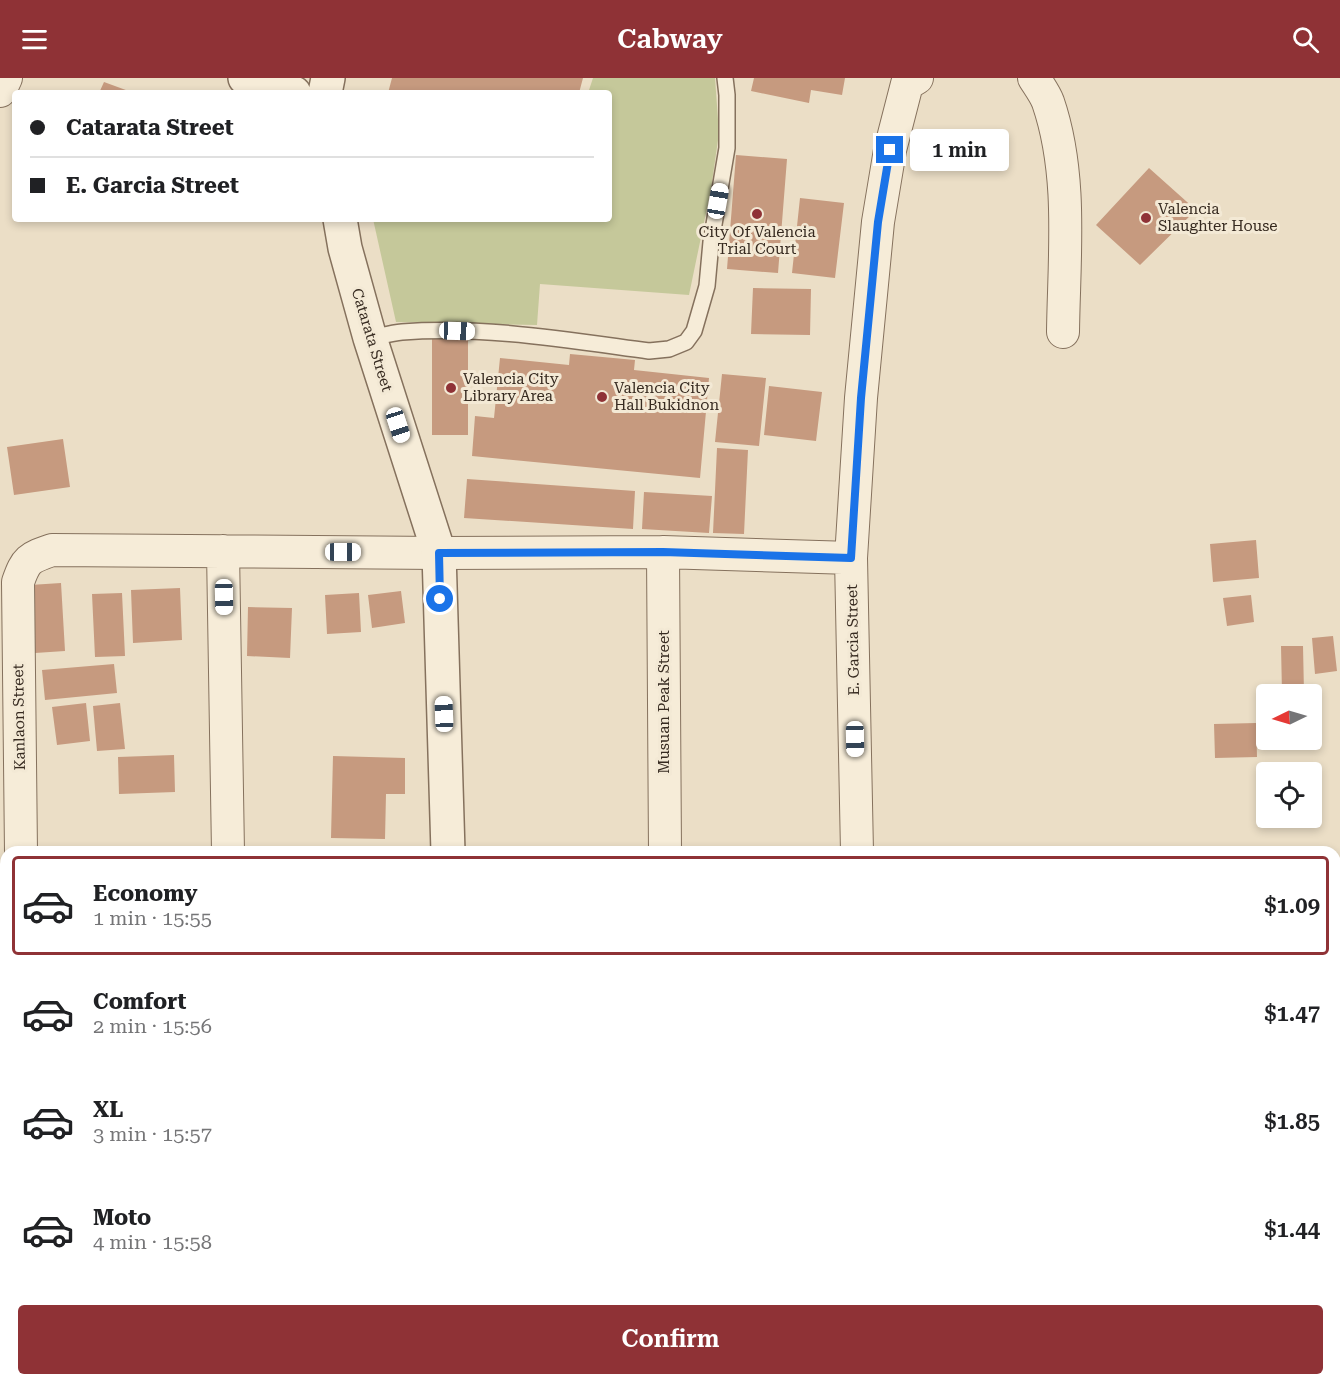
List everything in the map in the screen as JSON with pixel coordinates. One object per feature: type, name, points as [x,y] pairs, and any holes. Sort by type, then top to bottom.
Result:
[{"type":"street","points":[[0,91],[6,78]]},
{"type":"street","points":[[245,78],[284,90]]},
{"type":"street","points":[[1034,78],[1047,100],[1060,149],[1065,212],[1063,332]]},
{"type":"street","name":"E. Garcia Street","points":[[857,846],[851,558],[861,398],[878,222],[890,150],[910,80]]},
{"type":"street","name":"Catarata Street","points":[[341,222],[345,248],[370,338],[439,553],[448,846]]},
{"type":"street","name":"Kanlaon Street","points":[[21,846],[18,582],[24,565],[34,556],[52,550],[223,551]]},
{"type":"street","points":[[228,846],[223,551],[663,552],[851,558]]},
{"type":"street","name":"Musuan Peak Street","points":[[663,552],[665,846]]},
{"type":"lane","points":[[370,338],[400,333],[457,331],[512,333],[649,351],[669,349],[686,342],[694,331],[707,286],[711,242],[727,147],[725,78]]},
{"type":"green space","points":[[593,78],[715,78],[719,133],[711,189],[689,295],[540,284],[537,325],[396,322],[374,222],[612,222],[612,90],[589,90]]},
{"type":"building","points":[[392,78],[583,78],[580,90],[389,90]]},
{"type":"building","points":[[754,78],[845,78],[842,95],[811,90],[809,103],[751,91]]},
{"type":"building","points":[[104,82],[126,90],[100,90]]},
{"type":"building","name":"City Of Valencia Trial Court","points":[[736,155],[787,159],[778,273],[727,269]]},
{"type":"building","name":"Valencia Slaughter House","points":[[1149,168],[1196,210],[1140,265],[1096,225]]},
{"type":"building","points":[[800,198],[844,203],[835,278],[792,273]]},
{"type":"building","points":[[753,288],[811,289],[810,335],[751,334]]},
{"type":"building","points":[[468,338],[468,435],[432,435],[432,339]]},
{"type":"building","name":"Valencia City Hall Bukidnon","points":[[570,354],[635,360],[634,370],[709,378],[700,478],[472,456],[475,416],[494,418],[500,358],[569,365]]},
{"type":"building","points":[[722,374],[766,378],[759,446],[715,442]]},
{"type":"building","points":[[769,386],[822,392],[816,441],[764,435]]},
{"type":"building","points":[[63,439],[70,487],[14,495],[7,447]]},
{"type":"building","points":[[717,448],[748,450],[744,534],[713,533]]},
{"type":"building","points":[[467,479],[635,491],[633,529],[464,518]]},
{"type":"building","points":[[644,492],[712,496],[709,533],[642,529]]},
{"type":"building","points":[[1256,540],[1259,578],[1213,582],[1210,544]]},
{"type":"building","points":[[61,583],[65,651],[35,653],[30,585]]},
{"type":"building","points":[[180,588],[182,640],[133,643],[131,590]]},
{"type":"building","points":[[401,591],[405,623],[372,628],[368,595]]},
{"type":"building","points":[[122,593],[125,656],[95,657],[92,594]]},
{"type":"building","points":[[359,593],[361,632],[327,634],[325,595]]},
{"type":"building","points":[[1251,595],[1254,622],[1227,626],[1223,598]]},
{"type":"building","points":[[248,607],[292,608],[290,658],[247,656]]},
{"type":"building","points":[[1333,636],[1337,671],[1315,674],[1312,638]]},
{"type":"building","points":[[1281,646],[1303,646],[1304,684],[1282,684]]},
{"type":"building","points":[[114,664],[117,693],[45,700],[42,670]]},
{"type":"building","points":[[86,703],[90,741],[57,745],[52,707]]},
{"type":"building","points":[[120,703],[125,749],[97,751],[93,706]]},
{"type":"building","points":[[1256,723],[1257,757],[1215,758],[1214,724]]},
{"type":"building","points":[[174,755],[175,792],[119,794],[118,757]]},
{"type":"building","points":[[333,756],[405,758],[405,794],[386,794],[385,839],[331,838]]},
{"type":"place","name":"City Of Valencia Trial Court","points":[[757,214]]},
{"type":"place","name":"Valencia Slaughter House","points":[[1146,218]]},
{"type":"place","name":"Valencia City Library Area","points":[[451,388]]},
{"type":"place","name":"Valencia City Hall Bukidnon","points":[[602,397]]},
{"type":"route","points":[[440,599],[439,553],[663,552],[851,558],[861,398],[878,222],[890,150]]}]
